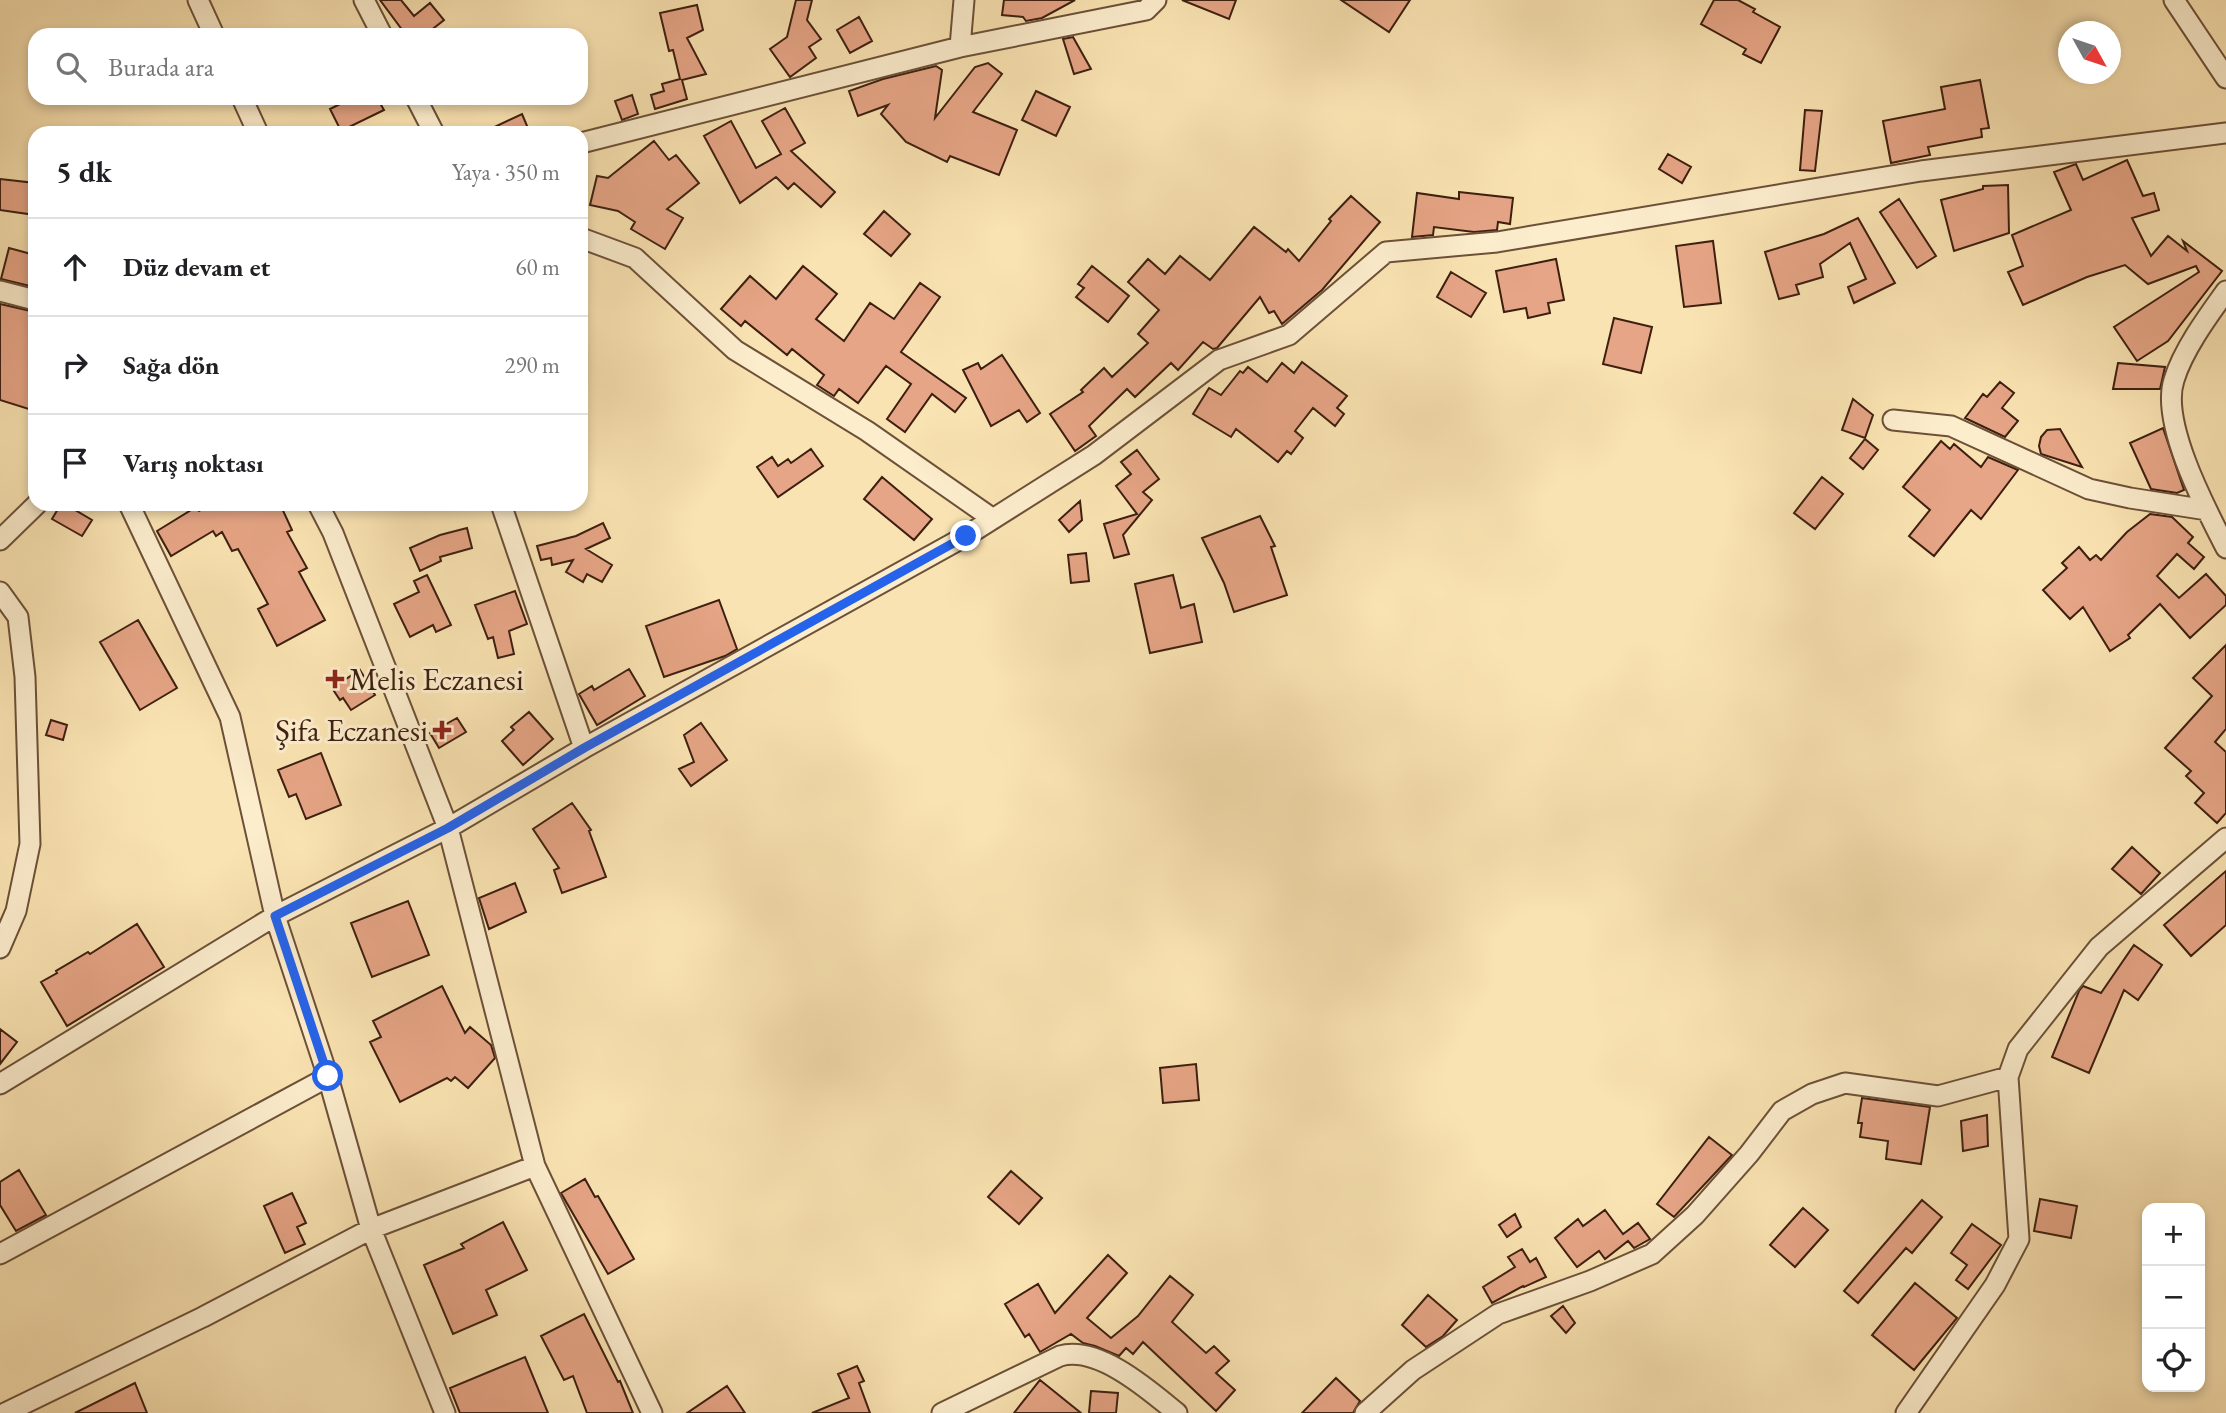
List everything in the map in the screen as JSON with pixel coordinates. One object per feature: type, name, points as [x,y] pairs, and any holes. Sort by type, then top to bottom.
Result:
[{"type":"street","points":[[198,0],[211,28]]},
{"type":"street","points":[[364,0],[378,28]]},
{"type":"street","points":[[960,47],[964,0]]},
{"type":"street","points":[[588,141],[960,47],[1146,10],[1156,0]]},
{"type":"street","points":[[2174,0],[2226,78]]},
{"type":"street","points":[[245,105],[255,126]]},
{"type":"street","points":[[420,105],[430,126]]},
{"type":"street","points":[[0,1084],[275,916],[448,828],[584,748],[942,550],[1094,455],[1219,360],[1289,335],[1386,252],[1497,242],[1921,171],[2226,133]]},
{"type":"street","points":[[588,241],[635,258],[736,350],[866,430],[993,519]]},
{"type":"street","points":[[0,291],[28,298]]},
{"type":"street","points":[[2226,291],[2200,329],[2173,381],[2171,414],[2188,467],[2226,548]]},
{"type":"street","points":[[1893,420],[1951,426],[2089,489],[2207,510]]},
{"type":"street","points":[[0,540],[30,511]]},
{"type":"street","points":[[132,511],[230,717],[275,916],[328,1076],[371,1229],[445,1413]]},
{"type":"street","points":[[322,511],[333,533],[448,828],[534,1166],[652,1413]]},
{"type":"street","points":[[503,511],[584,748]]},
{"type":"street","points":[[0,592],[18,617],[24,677],[30,844],[16,911],[0,948]]},
{"type":"street","points":[[1906,1413],[1995,1285],[2019,1239],[2008,1077],[2018,1049],[2099,947],[2226,838]]},
{"type":"street","points":[[0,1254],[328,1076]]},
{"type":"street","points":[[1364,1413],[1413,1370],[1498,1314],[1590,1281],[1652,1254],[1695,1215],[1749,1154],[1782,1111],[1812,1094],[1845,1083],[1938,1096],[2008,1077]]},
{"type":"street","points":[[5,1413],[203,1317],[371,1229],[534,1166]]},
{"type":"street","points":[[942,1413],[1071,1353],[1086,1356],[1133,1376],[1177,1413]]},
{"type":"building","points":[[380,0],[401,0],[414,16],[430,3],[444,20],[434,28],[401,28]]},
{"type":"building","points":[[796,0],[812,0],[807,20],[821,39],[809,47],[816,58],[790,77],[770,49],[787,37]]},
{"type":"building","points":[[1004,0],[1075,0],[1042,18],[1026,21],[1023,17],[1002,15]]},
{"type":"building","points":[[1182,0],[1236,0],[1229,19]]},
{"type":"building","points":[[1341,0],[1410,0],[1389,32]]},
{"type":"building","points":[[1714,0],[1738,0],[1780,27],[1761,63],[1743,54],[1746,49],[1701,24]]},
{"type":"building","points":[[697,5],[703,30],[687,38],[706,74],[682,80],[687,99],[655,109],[651,95],[664,91],[662,84],[680,79],[673,50],[669,51],[660,13]]},
{"type":"building","points":[[859,17],[872,41],[850,53],[837,30]]},
{"type":"building","points":[[1073,37],[1091,69],[1074,74],[1063,39]]},
{"type":"building","points":[[988,63],[1002,74],[973,112],[1017,130],[999,175],[950,156],[947,162],[906,142],[881,114],[888,105],[858,116],[849,91],[883,79],[936,66],[942,70],[935,118],[975,67]]},
{"type":"building","points":[[1980,80],[1989,128],[1981,129],[1982,137],[1928,147],[1930,155],[1891,163],[1883,121],[1945,109],[1941,87]]},
{"type":"building","points":[[1036,91],[1070,107],[1056,136],[1022,120]]},
{"type":"building","points":[[632,95],[638,114],[622,120],[615,101]]},
{"type":"building","points":[[338,105],[381,105],[384,110],[351,126],[338,126],[330,109]]},
{"type":"building","points":[[785,108],[805,143],[791,151],[835,192],[821,207],[794,183],[788,189],[776,177],[740,203],[704,136],[731,121],[756,168],[781,154],[762,121]]},
{"type":"building","points":[[1805,110],[1822,111],[1815,171],[1800,170]]},
{"type":"building","points":[[522,114],[527,126],[497,126]]},
{"type":"building","points":[[654,141],[669,160],[676,155],[699,183],[667,209],[683,218],[665,249],[631,229],[635,222],[618,211],[590,205],[597,176],[608,178]]},
{"type":"building","points":[[1668,154],[1691,167],[1682,183],[1659,169]]},
{"type":"building","points":[[2127,160],[2143,196],[2154,193],[2159,210],[2132,218],[2151,256],[2168,236],[2187,251],[2183,241],[2222,271],[2168,341],[2137,361],[2114,327],[2199,272],[2196,266],[2148,284],[2125,265],[2087,277],[2023,305],[2008,272],[2023,266],[2012,235],[2071,210],[2054,172],[2076,164],[2083,180]]},
{"type":"building","points":[[0,179],[28,182],[28,214],[0,210]]},
{"type":"building","points":[[2008,185],[2009,233],[1954,251],[1941,200],[1983,189],[1983,186]]},
{"type":"building","points":[[1459,192],[1513,198],[1510,224],[1498,222],[1497,230],[1474,232],[1434,227],[1433,235],[1412,237],[1417,193],[1459,199]]},
{"type":"building","points":[[1351,196],[1380,222],[1322,290],[1282,324],[1274,311],[1269,313],[1260,297],[1217,348],[1213,349],[1203,342],[1178,370],[1171,363],[1135,397],[1127,389],[1089,426],[1096,436],[1075,451],[1050,414],[1083,392],[1081,390],[1104,368],[1112,377],[1148,343],[1138,334],[1159,310],[1128,282],[1148,259],[1165,274],[1180,256],[1210,280],[1254,227],[1286,252],[1288,249],[1299,261],[1331,221],[1329,219]]},
{"type":"building","points":[[1899,199],[1936,256],[1917,268],[1880,212]]},
{"type":"building","points":[[884,211],[910,234],[891,256],[864,234]]},
{"type":"building","points":[[1858,218],[1895,283],[1854,303],[1848,287],[1866,279],[1850,243],[1820,264],[1823,277],[1796,285],[1799,294],[1779,299],[1765,252],[1824,234]]},
{"type":"building","points":[[1713,241],[1721,303],[1684,307],[1676,246]]},
{"type":"building","points":[[9,248],[28,253],[28,286],[1,279]]},
{"type":"building","points":[[1556,259],[1564,300],[1548,303],[1550,313],[1528,318],[1526,308],[1504,312],[1496,271]]},
{"type":"building","points":[[803,266],[837,294],[816,319],[844,341],[870,303],[894,319],[920,283],[940,297],[901,352],[966,398],[955,412],[932,394],[905,432],[887,419],[911,384],[886,366],[858,403],[839,389],[834,396],[817,385],[824,375],[792,349],[787,355],[745,321],[741,326],[721,309],[750,276],[776,299]]},
{"type":"building","points":[[1092,266],[1129,296],[1108,322],[1076,297],[1084,288],[1078,284]]},
{"type":"building","points":[[1451,272],[1486,293],[1471,317],[1437,297]]},
{"type":"building","points":[[0,304],[28,310],[28,409],[0,400]]},
{"type":"building","points":[[1614,318],[1652,327],[1641,373],[1603,364]]},
{"type":"building","points":[[1002,355],[1040,413],[1027,422],[1019,410],[991,426],[963,370],[978,363],[981,369]]},
{"type":"building","points":[[1302,362],[1347,396],[1337,408],[1344,414],[1335,426],[1313,408],[1295,431],[1303,438],[1291,454],[1287,451],[1278,462],[1236,429],[1231,437],[1193,414],[1209,388],[1221,395],[1240,371],[1243,373],[1248,367],[1267,382],[1282,363],[1294,373]]},
{"type":"building","points":[[2118,363],[2165,367],[2160,389],[2113,389]]},
{"type":"building","points":[[2000,382],[2014,393],[2002,408],[2018,421],[2005,437],[1965,418],[1983,394],[1987,397]]},
{"type":"building","points":[[1853,399],[1873,415],[1865,438],[1842,430]]},
{"type":"building","points":[[2163,428],[2184,490],[2177,493],[2151,489],[2130,443]]},
{"type":"building","points":[[2060,429],[2082,467],[2041,454],[2041,437],[2047,430]]},
{"type":"building","points":[[1865,439],[1878,450],[1863,469],[1850,458]]},
{"type":"building","points":[[1941,441],[1950,449],[1954,444],[1981,467],[1988,457],[2018,470],[1981,519],[1971,510],[1934,556],[1909,536],[1930,510],[1903,487]]},
{"type":"building","points":[[811,449],[823,466],[778,497],[757,467],[772,457],[778,466],[788,459],[791,463]]},
{"type":"building","points":[[1137,450],[1159,479],[1143,492],[1152,500],[1123,535],[1129,554],[1114,558],[1104,524],[1137,514],[1116,486],[1131,474],[1121,462]]},
{"type":"building","points":[[882,477],[932,519],[914,540],[864,499]]},
{"type":"building","points":[[1822,477],[1843,494],[1815,529],[1794,513]]},
{"type":"building","points":[[1080,501],[1082,520],[1069,532],[1059,520]]},
{"type":"building","points":[[57,511],[77,511],[92,520],[82,536],[52,519]]},
{"type":"building","points":[[190,511],[283,511],[292,530],[287,532],[307,568],[299,572],[325,620],[277,646],[258,609],[268,604],[238,549],[232,551],[222,532],[216,536],[213,531],[171,556],[157,531]]},
{"type":"building","points":[[2150,514],[2172,517],[2193,537],[2188,543],[2204,557],[2194,569],[2177,554],[2157,576],[2179,598],[2206,574],[2226,596],[2226,605],[2190,638],[2160,604],[2128,635],[2130,638],[2110,651],[2083,607],[2070,619],[2043,590],[2067,568],[2062,563],[2079,547],[2090,560],[2096,555],[2101,560],[2127,532]]},
{"type":"building","points":[[1260,516],[1275,546],[1271,547],[1287,595],[1234,612],[1224,583],[1202,538]]},
{"type":"building","points":[[603,523],[610,538],[586,549],[612,565],[602,582],[587,574],[583,582],[566,572],[573,560],[552,565],[551,558],[541,560],[537,546],[576,536]]},
{"type":"building","points":[[467,528],[472,548],[440,557],[441,561],[420,571],[410,548],[440,535]]},
{"type":"building","points":[[1086,553],[1089,581],[1071,583],[1068,555]]},
{"type":"building","points":[[427,575],[451,625],[436,632],[433,625],[410,637],[394,604],[419,592],[414,581]]},
{"type":"building","points":[[1173,575],[1181,608],[1194,604],[1202,642],[1150,653],[1135,584]]},
{"type":"building","points":[[515,591],[527,624],[509,631],[514,654],[498,658],[493,637],[488,639],[475,605]]},
{"type":"building","points":[[719,600],[737,649],[725,656],[664,677],[646,626]]},
{"type":"building","points":[[138,620],[177,688],[140,710],[100,642]]},
{"type":"building","points":[[2226,645],[2226,729],[2215,742],[2226,752],[2226,813],[2217,823],[2195,803],[2204,793],[2186,776],[2191,771],[2165,748],[2212,696],[2193,678]]},
{"type":"building","points":[[629,669],[645,696],[597,725],[579,694],[592,686],[594,690]]},
{"type":"building","points":[[360,670],[375,695],[351,710],[332,688]]},
{"type":"building","points":[[529,712],[553,739],[523,765],[502,741],[514,730],[511,727]]},
{"type":"building","points":[[457,718],[466,732],[439,748],[430,733]]},
{"type":"building","points":[[51,720],[67,725],[63,740],[46,735]]},
{"type":"building","points":[[701,723],[727,760],[691,786],[679,769],[694,762],[684,735]]},
{"type":"building","points":[[321,753],[341,805],[306,819],[296,794],[289,797],[278,770]]},
{"type":"building","points":[[572,803],[591,830],[589,831],[606,877],[562,893],[554,870],[559,868],[533,829]]},
{"type":"building","points":[[2132,847],[2160,873],[2141,894],[2112,869]]},
{"type":"building","points":[[2226,871],[2226,925],[2191,956],[2164,925]]},
{"type":"building","points":[[515,883],[526,912],[489,929],[479,898]]},
{"type":"building","points":[[408,901],[429,955],[372,977],[351,923]]},
{"type":"building","points":[[137,924],[164,967],[67,1026],[41,982]]},
{"type":"building","points":[[2134,945],[2162,965],[2138,1000],[2124,990],[2089,1073],[2052,1057],[2079,991],[2083,986],[2101,993]]},
{"type":"building","points":[[442,986],[465,1033],[470,1027],[491,1045],[495,1058],[468,1088],[455,1077],[451,1081],[447,1078],[400,1102],[370,1042],[381,1037],[373,1021]]},
{"type":"building","points":[[0,1029],[17,1042],[0,1064]]},
{"type":"building","points":[[1196,1064],[1199,1100],[1163,1103],[1160,1068]]},
{"type":"building","points":[[1862,1098],[1930,1107],[1921,1164],[1886,1159],[1888,1141],[1860,1137],[1862,1123],[1858,1123]]},
{"type":"building","points":[[1987,1115],[1988,1146],[1963,1151],[1961,1121]]},
{"type":"building","points":[[1709,1137],[1732,1155],[1674,1217],[1657,1204]]},
{"type":"building","points":[[19,1170],[46,1215],[16,1231],[0,1205],[0,1182]]},
{"type":"building","points":[[1011,1171],[1042,1198],[1019,1224],[988,1197]]},
{"type":"building","points":[[585,1179],[595,1197],[598,1196],[634,1259],[608,1274],[561,1193]]},
{"type":"building","points":[[292,1193],[306,1223],[297,1227],[305,1244],[285,1253],[264,1206]]},
{"type":"building","points":[[2040,1199],[2077,1206],[2071,1238],[2034,1231]]},
{"type":"building","points":[[1922,1200],[1942,1217],[1912,1253],[1906,1248],[1858,1303],[1844,1291]]},
{"type":"building","points":[[1803,1208],[1828,1230],[1795,1267],[1770,1245]]},
{"type":"building","points":[[1605,1210],[1623,1234],[1638,1223],[1650,1239],[1634,1248],[1628,1241],[1605,1259],[1599,1251],[1577,1267],[1555,1238],[1578,1219],[1583,1226]]},
{"type":"building","points":[[1515,1214],[1521,1227],[1507,1237],[1499,1225]]},
{"type":"building","points":[[503,1222],[527,1270],[486,1290],[497,1315],[453,1334],[424,1265],[464,1248],[461,1244]]},
{"type":"building","points":[[1972,1224],[2001,1245],[1968,1289],[1956,1280],[1967,1265],[1951,1253]]},
{"type":"building","points":[[1522,1249],[1530,1262],[1536,1258],[1546,1277],[1492,1303],[1483,1287],[1515,1267],[1508,1257]]},
{"type":"building","points":[[1108,1255],[1127,1273],[1087,1318],[1111,1338],[1138,1316],[1170,1276],[1193,1295],[1172,1322],[1206,1353],[1214,1346],[1229,1361],[1216,1373],[1235,1390],[1216,1411],[1143,1342],[1133,1354],[1126,1348],[1119,1356],[1083,1343],[1071,1334],[1040,1352],[1029,1334],[1025,1337],[1005,1304],[1038,1284],[1055,1313]]},
{"type":"building","points":[[1915,1283],[1957,1318],[1914,1370],[1872,1335]]},
{"type":"building","points":[[1428,1295],[1457,1320],[1443,1336],[1426,1347],[1402,1325]]},
{"type":"building","points":[[1563,1306],[1575,1323],[1566,1333],[1551,1316]]},
{"type":"building","points":[[584,1314],[618,1382],[620,1381],[633,1413],[587,1413],[573,1376],[564,1380],[541,1336]]},
{"type":"building","points":[[525,1357],[548,1413],[460,1413],[450,1388]]},
{"type":"building","points":[[857,1366],[864,1381],[859,1383],[870,1413],[812,1413],[849,1398],[838,1374]]},
{"type":"building","points":[[1336,1378],[1360,1401],[1353,1413],[1302,1413]]},
{"type":"building","points":[[1040,1380],[1081,1413],[1014,1413]]},
{"type":"building","points":[[135,1383],[147,1413],[75,1413]]},
{"type":"building","points":[[727,1386],[745,1413],[687,1413]]},
{"type":"building","points":[[1091,1391],[1118,1393],[1116,1413],[1089,1413]]},
{"type":"place","name":"Melis Eczanesi","points":[[335,679]]},
{"type":"place","name":"Şifa Eczanesi","points":[[442,730]]},
{"type":"route","points":[[328,1076],[275,916],[448,828],[584,748],[966,536]]}]
